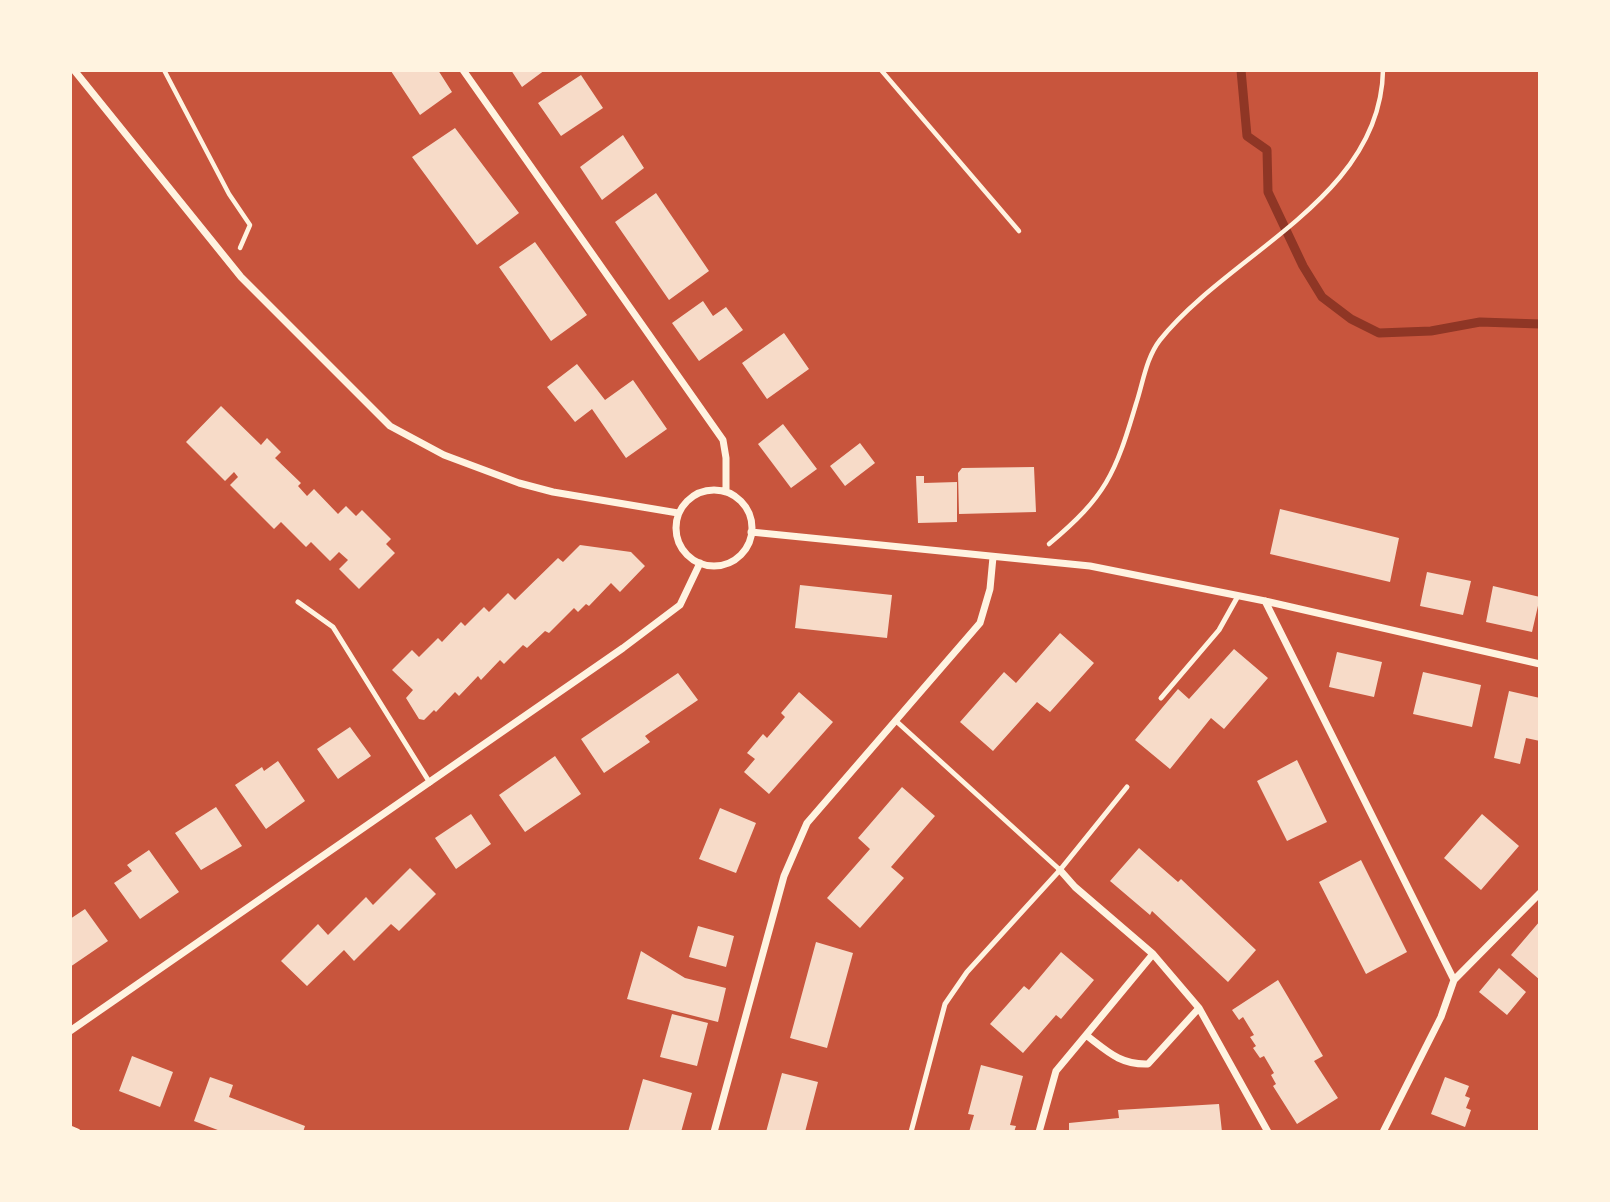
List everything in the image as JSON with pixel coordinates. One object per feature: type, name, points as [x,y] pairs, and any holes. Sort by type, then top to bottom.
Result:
[{"type":"street","points":[[74,70],[232,267],[390,426],[416,441],[485,472],[519,483],[678,513]]},
{"type":"street","points":[[463,70],[723,440],[726,492]]},
{"type":"street","points":[[726,492],[745,505],[751,532],[745,547],[733,560],[717,565],[700,563],[686,554],[681,547],[676,530],[678,513],[699,494],[726,492]]},
{"type":"street","points":[[751,532],[993,557],[1032,558],[1090,566],[1265,601],[1540,664]]},
{"type":"street","points":[[714,1132],[784,876],[807,823],[980,623],[990,589],[993,557]]},
{"type":"street","points":[[70,1031],[430,783],[680,605],[700,563]]},
{"type":"street","points":[[1265,601],[1454,980]]},
{"type":"street","points":[[1060,870],[1075,887],[1153,954],[1199,1007],[1268,1132]]},
{"type":"street","points":[[1383,1132],[1441,1017],[1454,980],[1540,893]]},
{"type":"street","points":[[1039,1132],[1056,1071],[1153,954]]},
{"type":"street","points":[[1086,1035],[1118,1060],[1133,1065],[1148,1064],[1199,1007]]},
{"type":"street","points":[[70,1129],[77,1132]]},
{"type":"lane","points":[[1161,698],[1219,631],[1238,596]]},
{"type":"lane","points":[[298,602],[333,627],[430,783]]},
{"type":"lane","points":[[895,720],[1060,870]]},
{"type":"lane","points":[[911,1132],[945,1004],[967,972],[1060,870],[1127,787]]},
{"type":"path","points":[[164,70],[229,194],[250,225],[232,267]]},
{"type":"path","points":[[881,70],[1019,231]]},
{"type":"path","points":[[1032,558],[1087,512],[1103,492],[1117,464],[1148,361],[1160,341],[1218,285],[1266,247],[1327,191],[1360,149],[1380,102],[1383,70]]},
{"type":"building","points":[[438,70],[452,92],[420,115],[391,71]]},
{"type":"building","points":[[511,70],[545,70],[522,87]]},
{"type":"building","points":[[581,75],[603,108],[561,136],[538,103]]},
{"type":"building","points":[[455,128],[519,213],[477,245],[412,157]]},
{"type":"building","points":[[623,135],[644,168],[602,200],[580,167]]},
{"type":"building","points":[[656,193],[709,271],[669,300],[615,222]]},
{"type":"building","points":[[535,242],[587,315],[551,341],[499,267]]},
{"type":"building","points":[[703,301],[713,316],[726,307],[743,330],[699,361],[672,323]]},
{"type":"building","points":[[784,333],[809,369],[767,399],[742,363]]},
{"type":"building","points":[[577,364],[605,400],[633,380],[667,429],[626,458],[592,409],[575,422],[547,387]]},
{"type":"building","points":[[221,406],[261,445],[267,438],[281,452],[275,458],[301,483],[298,486],[307,496],[314,489],[338,514],[346,506],[356,516],[362,510],[391,539],[386,544],[395,553],[359,589],[339,569],[348,560],[339,552],[330,561],[311,542],[306,547],[281,522],[274,529],[230,485],[238,477],[234,472],[225,481],[186,442]]},
{"type":"building","points":[[783,424],[817,469],[791,488],[758,444]]},
{"type":"building","points":[[860,443],[875,463],[845,486],[830,466]]},
{"type":"building","points":[[1034,467],[1036,512],[959,514],[958,473],[962,468]]},
{"type":"building","points":[[916,476],[924,476],[924,483],[957,482],[957,522],[918,523]]},
{"type":"building","points":[[1280,509],[1399,538],[1390,582],[1270,554]]},
{"type":"building","points":[[580,545],[631,552],[645,566],[620,592],[611,583],[589,606],[586,604],[578,612],[574,608],[549,633],[545,631],[527,648],[523,645],[504,664],[500,660],[481,680],[478,676],[459,696],[455,692],[436,712],[434,710],[424,720],[419,719],[406,698],[413,690],[392,670],[412,650],[419,657],[438,638],[442,642],[461,622],[465,626],[484,607],[489,612],[508,593],[515,600],[558,558],[563,562]]},
{"type":"building","points":[[1427,572],[1471,581],[1463,615],[1420,606]]},
{"type":"building","points":[[800,585],[892,595],[887,638],[795,628]]},
{"type":"building","points":[[1493,586],[1540,597],[1532,632],[1486,622]]},
{"type":"building","points":[[1060,633],[1094,663],[1050,712],[1037,702],[993,751],[960,722],[1004,672],[1016,683]]},
{"type":"building","points":[[1234,649],[1268,678],[1224,729],[1211,718],[1170,769],[1135,740],[1178,689],[1189,699]]},
{"type":"building","points":[[1337,652],[1382,662],[1374,697],[1329,687]]},
{"type":"building","points":[[1423,672],[1481,685],[1472,727],[1413,714]]},
{"type":"building","points":[[678,673],[698,700],[645,736],[650,742],[604,773],[581,739]]},
{"type":"building","points":[[1509,691],[1540,698],[1540,741],[1526,738],[1520,764],[1494,758]]},
{"type":"building","points":[[799,692],[833,722],[769,794],[744,772],[755,759],[747,753],[763,734],[767,738],[785,717],[781,713]]},
{"type":"building","points":[[350,727],[371,756],[338,779],[317,749]]},
{"type":"building","points":[[555,756],[581,794],[525,832],[499,795]]},
{"type":"building","points":[[1297,760],[1327,822],[1287,841],[1257,781]]},
{"type":"building","points":[[278,761],[305,801],[266,829],[235,785],[262,767],[264,771]]},
{"type":"building","points":[[902,787],[935,816],[891,867],[904,878],[860,928],[827,898],[870,849],[858,838]]},
{"type":"building","points":[[216,807],[242,846],[201,870],[175,833]]},
{"type":"building","points":[[720,808],[756,823],[736,873],[699,859]]},
{"type":"building","points":[[471,814],[491,844],[456,869],[435,838]]},
{"type":"building","points":[[1482,814],[1519,846],[1481,890],[1444,858]]},
{"type":"building","points":[[1139,848],[1178,882],[1181,879],[1256,950],[1228,982],[1152,911],[1150,915],[1110,881]]},
{"type":"building","points":[[149,850],[179,892],[140,919],[114,883],[132,871],[127,865]]},
{"type":"building","points":[[1361,860],[1407,952],[1366,974],[1319,882]]},
{"type":"building","points":[[410,868],[436,894],[399,931],[391,924],[354,961],[344,950],[307,986],[281,961],[318,924],[328,935],[366,897],[373,905]]},
{"type":"building","points":[[85,909],[108,941],[70,967],[70,919]]},
{"type":"building","points":[[1540,921],[1540,980],[1511,955]]},
{"type":"building","points":[[698,926],[734,936],[726,967],[689,957]]},
{"type":"building","points":[[816,942],[853,953],[827,1048],[790,1038]]},
{"type":"building","points":[[641,951],[685,978],[726,988],[718,1022],[627,999]]},
{"type":"building","points":[[1061,952],[1094,980],[1061,1019],[1056,1015],[1023,1053],[990,1024],[1024,986],[1029,990]]},
{"type":"building","points":[[1499,968],[1526,992],[1507,1015],[1479,992]]},
{"type":"building","points":[[1278,980],[1323,1056],[1314,1061],[1338,1098],[1297,1124],[1273,1086],[1276,1084],[1271,1075],[1274,1073],[1264,1056],[1260,1058],[1253,1048],[1256,1046],[1250,1037],[1254,1035],[1243,1017],[1239,1020],[1232,1010]]},
{"type":"building","points":[[672,1014],[708,1023],[697,1066],[660,1057]]},
{"type":"building","points":[[132,1056],[173,1072],[160,1107],[119,1091]]},
{"type":"building","points":[[981,1065],[1023,1076],[1010,1125],[1016,1126],[1014,1132],[969,1132],[974,1115],[968,1114]]},
{"type":"building","points":[[782,1073],[818,1082],[805,1132],[766,1132]]},
{"type":"building","points":[[210,1077],[233,1085],[229,1097],[305,1126],[303,1132],[223,1132],[194,1121]]},
{"type":"building","points":[[1445,1077],[1469,1086],[1465,1096],[1470,1098],[1466,1108],[1471,1110],[1465,1127],[1431,1114]]},
{"type":"building","points":[[643,1079],[692,1093],[681,1132],[628,1132]]},
{"type":"building","points":[[1219,1104],[1222,1132],[1069,1132],[1069,1123],[1119,1118],[1118,1110]]},
{"type":"waterway","points":[[1241,70],[1247,136],[1267,150],[1268,192],[1303,266],[1322,297],[1351,319],[1379,333],[1431,331],[1480,322],[1540,324]]}]
